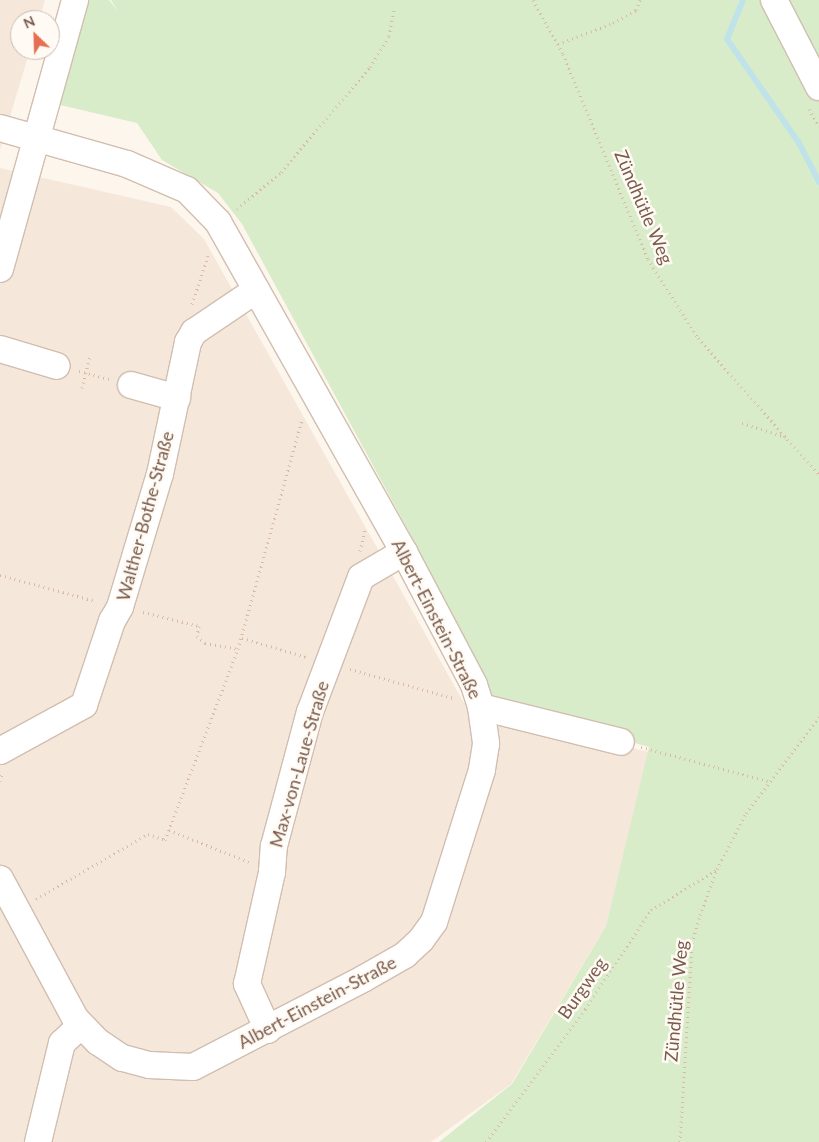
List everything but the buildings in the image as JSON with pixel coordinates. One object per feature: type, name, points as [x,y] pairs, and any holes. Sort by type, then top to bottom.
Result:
[{"type":"street","points":[[0,269],[75,0]]},
{"type":"street","points":[[777,7],[819,87]]},
{"type":"street","name":"Albert-Einstein-Straße","points":[[0,128],[127,164],[187,190],[221,227],[375,499],[474,685],[481,707],[486,744],[482,770],[434,922],[405,955],[268,1030],[193,1067],[149,1065],[122,1058],[98,1042],[81,1025],[7,912],[0,879]]},
{"type":"street","name":"Walther-Bothe-Straße","points":[[0,751],[84,705],[112,621],[120,607],[160,474],[188,342],[194,332],[256,290]]},
{"type":"street","points":[[0,349],[57,366]]},
{"type":"street","points":[[131,385],[176,398]]},
{"type":"street","points":[[361,577],[404,552]]},
{"type":"street","name":"Max-von-Laue-Straße","points":[[268,1030],[247,984],[272,872],[274,846],[310,712],[361,577]]},
{"type":"street","points":[[481,707],[622,742]]},
{"type":"street","points":[[38,1142],[62,1043],[81,1025]]},
{"type":"path","name":"Zündhütle Weg","points":[[533,0],[558,44],[603,145],[648,259],[698,338],[819,475]]},
{"type":"path","points":[[558,44],[613,23],[636,10],[640,0]]},
{"type":"path","points":[[193,302],[208,253],[221,227],[281,172],[370,67],[389,36],[394,10]]},
{"type":"path","points":[[82,388],[90,356]]},
{"type":"path","points":[[7,912],[41,896],[148,834],[165,840],[242,638],[312,386]]},
{"type":"path","points":[[742,423],[787,437]]},
{"type":"path","points":[[361,577],[358,560],[370,506],[375,499]]},
{"type":"path","points":[[0,575],[120,607]]},
{"type":"path","points":[[153,614],[199,626],[197,636],[204,643],[238,649]]},
{"type":"path","points":[[242,638],[291,653]]},
{"type":"path","points":[[355,671],[448,696]]},
{"type":"path","name":"Zündhütle Weg","points":[[680,1142],[692,943],[717,870],[746,813],[768,781],[819,717]]},
{"type":"path","points":[[622,742],[768,781]]},
{"type":"path","points":[[169,830],[272,872]]},
{"type":"path","name":"Burgweg","points":[[486,1142],[585,1009],[651,910],[717,870]]},
{"type":"shaded area","points":[[0,0],[45,0],[42,10],[10,10],[10,60],[27,60],[0,150]]},
{"type":"shaded area","points":[[0,168],[171,207],[204,239],[464,703],[552,730],[649,752],[606,926],[511,1084],[431,1142],[0,1142]]},
{"type":"green space","points":[[86,0],[109,0],[118,11],[111,0],[819,0],[819,1142],[439,1142],[512,1084],[606,926],[649,747],[489,702],[414,541],[242,224],[218,193],[162,160],[137,123],[56,104]]},
{"type":"waterway","points":[[743,0],[727,39],[799,143],[819,182]]}]
